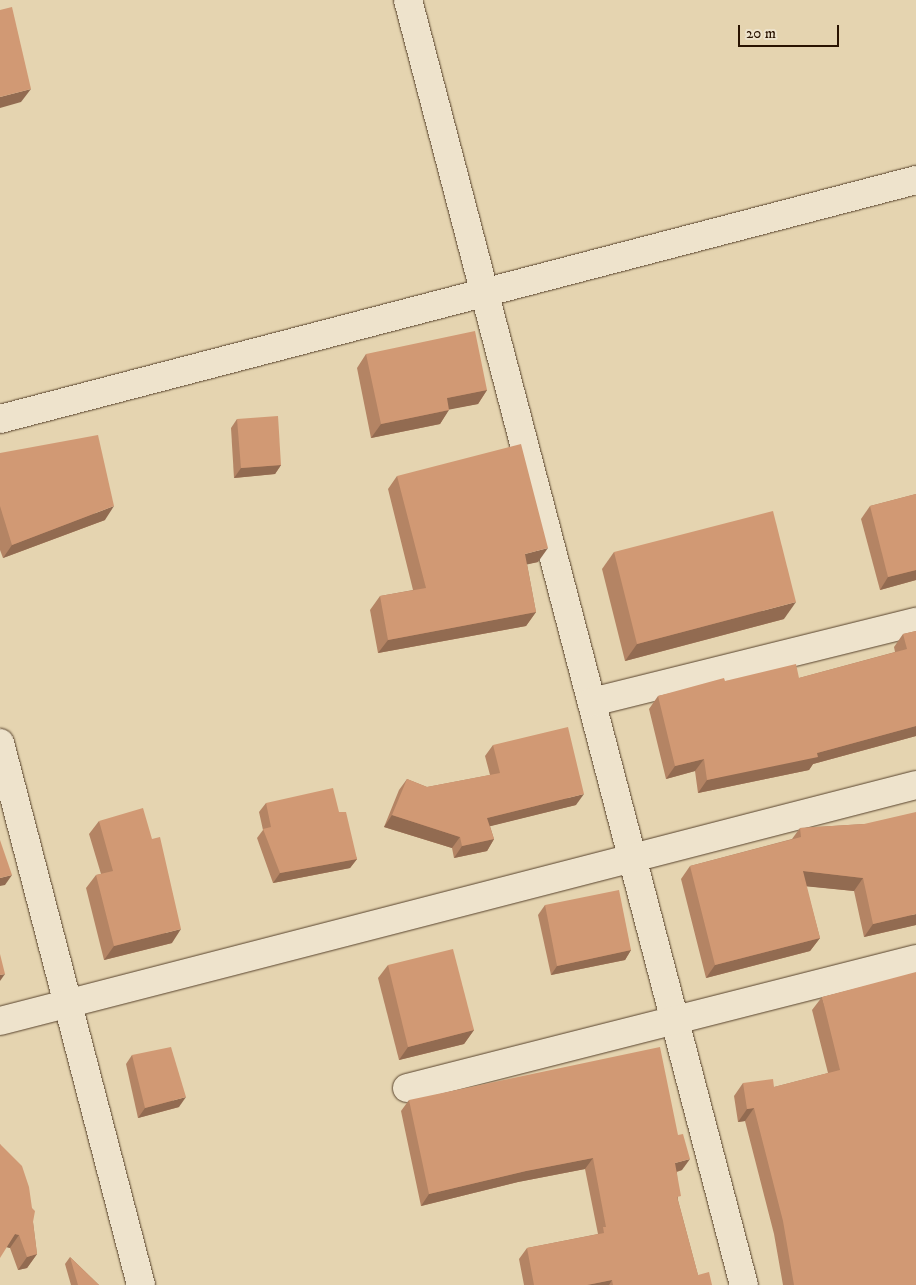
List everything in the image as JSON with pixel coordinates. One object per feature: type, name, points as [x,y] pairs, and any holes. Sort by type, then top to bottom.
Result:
[{"type":"street","points":[[408,0],[744,1285]]},
{"type":"street","points":[[0,418],[916,180]]},
{"type":"street","points":[[592,702],[916,622]]},
{"type":"street","points":[[0,743],[140,1285]]},
{"type":"street","points":[[0,1021],[916,785]]},
{"type":"street","points":[[407,1088],[916,959]]},
{"type":"building","points":[[12,7],[31,89],[0,97],[0,10]]},
{"type":"building","points":[[475,331],[487,390],[447,398],[449,410],[381,424],[366,354]]},
{"type":"building","points":[[278,416],[281,465],[241,468],[237,419]]},
{"type":"building","points":[[98,435],[114,506],[12,545],[0,506],[0,453]]},
{"type":"building","points":[[521,444],[548,548],[525,554],[536,612],[388,640],[380,596],[426,588],[397,476]]},
{"type":"building","points":[[916,494],[916,570],[888,577],[870,506]]},
{"type":"building","points":[[773,511],[796,602],[637,644],[614,552]]},
{"type":"building","points":[[916,631],[916,726],[817,753],[818,757],[707,780],[704,759],[675,766],[658,696],[724,678],[725,681],[796,664],[799,678],[907,649],[903,634]]},
{"type":"building","points":[[568,727],[584,794],[487,818],[494,839],[462,846],[460,837],[392,815],[407,779],[427,787],[500,773],[493,745]]},
{"type":"building","points":[[333,788],[339,812],[346,812],[357,859],[280,873],[263,829],[271,827],[266,803]]},
{"type":"building","points":[[143,808],[152,839],[160,837],[181,929],[114,946],[96,875],[113,871],[99,821]]},
{"type":"building","points":[[916,812],[916,914],[873,924],[863,878],[803,871],[820,938],[715,965],[690,866],[801,837],[800,828],[864,824]]},
{"type":"building","points":[[0,840],[12,875],[0,878]]},
{"type":"building","points":[[619,890],[631,950],[557,966],[545,905]]},
{"type":"building","points":[[453,949],[474,1030],[408,1047],[388,965]]},
{"type":"building","points":[[0,954],[5,974],[0,975]]},
{"type":"building","points":[[916,972],[916,1285],[794,1285],[783,1221],[754,1108],[747,1109],[743,1083],[773,1079],[774,1087],[840,1070],[822,997]]},
{"type":"building","points":[[171,1047],[186,1097],[145,1108],[132,1055]]},
{"type":"building","points":[[660,1047],[678,1135],[683,1134],[690,1159],[675,1163],[681,1196],[677,1197],[698,1275],[709,1272],[712,1285],[613,1285],[612,1280],[587,1285],[534,1285],[527,1248],[604,1233],[603,1227],[606,1227],[593,1158],[526,1171],[429,1194],[409,1100]]},
{"type":"building","points":[[0,1144],[22,1166],[29,1187],[32,1208],[35,1211],[33,1222],[37,1254],[27,1257],[19,1235],[15,1234],[0,1258]]},
{"type":"building","points":[[70,1257],[99,1285],[78,1285]]}]
